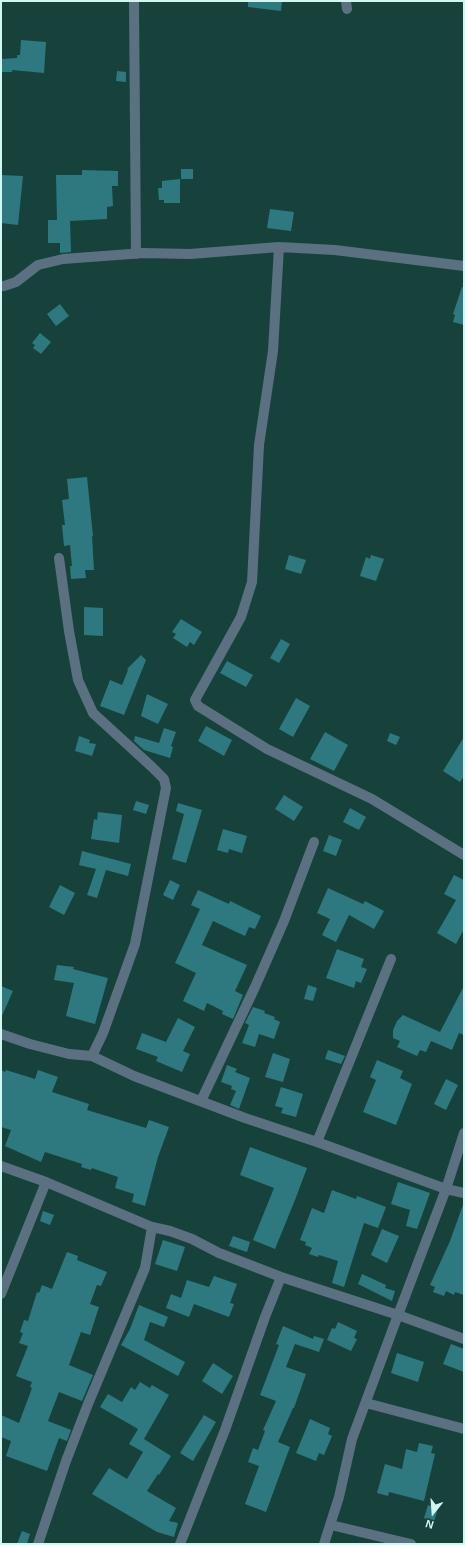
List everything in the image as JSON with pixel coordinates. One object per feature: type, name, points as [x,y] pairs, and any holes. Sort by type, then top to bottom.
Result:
[{"type":"street","points":[[134,1],[136,254]]},
{"type":"street","points":[[279,248],[273,351],[259,445],[252,582],[241,617],[195,700],[198,706],[267,749],[372,799],[464,855]]},
{"type":"street","points":[[1,286],[16,282],[38,265],[62,259],[136,254],[190,254],[279,248],[334,250],[464,266]]},
{"type":"street","points":[[59,558],[69,631],[78,680],[93,713],[164,779],[166,788],[135,944],[103,1033],[92,1056]]},
{"type":"street","points":[[201,1101],[255,987],[284,921],[314,842]]},
{"type":"street","points":[[317,1142],[391,959]]},
{"type":"street","points":[[1,1034],[30,1044],[69,1054],[92,1056],[134,1076],[245,1118],[464,1193]]},
{"type":"street","points":[[324,1544],[331,1525],[352,1439],[446,1188],[464,1133]]},
{"type":"street","points":[[1,1166],[46,1182],[152,1228],[170,1231],[192,1239],[219,1253],[281,1277],[398,1315],[464,1339]]},
{"type":"street","points":[[1,1294],[46,1182]]},
{"type":"street","points":[[38,1544],[66,1460],[88,1404],[146,1268],[152,1228]]},
{"type":"street","points":[[180,1544],[225,1430],[265,1317],[281,1277]]},
{"type":"street","points":[[366,1403],[464,1429]]},
{"type":"street","points":[[331,1525],[410,1544]]},
{"type":"building","points":[[248,1],[282,1],[281,11],[248,7]]},
{"type":"building","points":[[21,40],[46,42],[44,73],[12,70],[12,72],[1,72],[1,59],[17,58],[17,55],[20,55]]},
{"type":"building","points":[[117,71],[126,72],[126,82],[116,81]]},
{"type":"building","points":[[181,169],[193,169],[193,179],[181,179]]},
{"type":"building","points":[[82,170],[118,171],[118,186],[112,186],[113,206],[107,207],[107,219],[70,221],[71,252],[60,253],[60,243],[48,243],[48,220],[57,220],[56,175],[82,175]]},
{"type":"building","points":[[1,175],[23,176],[18,225],[1,223]]},
{"type":"building","points":[[180,179],[180,203],[164,203],[164,200],[159,200],[158,188],[162,188],[162,181]]},
{"type":"building","points":[[270,209],[294,212],[291,231],[267,228]]},
{"type":"building","points":[[462,287],[464,287],[464,325],[453,322],[455,315],[453,314]]},
{"type":"building","points":[[60,304],[69,316],[56,326],[47,314]]},
{"type":"building","points":[[40,333],[51,342],[41,354],[33,348],[35,345],[32,343]]},
{"type":"building","points":[[87,477],[93,536],[94,570],[85,570],[86,578],[71,579],[70,566],[72,566],[70,545],[64,546],[62,525],[65,525],[62,500],[69,499],[67,479]]},
{"type":"building","points":[[289,555],[306,560],[301,574],[285,569]]},
{"type":"building","points":[[371,555],[384,559],[376,581],[360,576],[366,557],[370,559]]},
{"type":"building","points":[[84,607],[103,608],[103,636],[84,635]]},
{"type":"building","points":[[181,619],[202,632],[194,645],[190,642],[187,647],[173,638],[176,634],[172,632]]},
{"type":"building","points":[[281,639],[290,644],[279,663],[270,658]]},
{"type":"building","points":[[141,655],[146,660],[124,715],[100,706],[110,680],[122,685],[128,670],[127,669]]},
{"type":"building","points":[[227,661],[253,675],[246,687],[220,673]]},
{"type":"building","points":[[147,694],[168,704],[158,724],[141,716]]},
{"type":"building","points":[[296,698],[310,706],[293,737],[279,729]]},
{"type":"building","points":[[206,726],[232,740],[224,756],[198,741]]},
{"type":"building","points":[[164,728],[176,732],[171,746],[173,747],[170,758],[144,750],[134,741],[135,736],[159,743]]},
{"type":"building","points":[[325,732],[348,745],[334,771],[310,759]]},
{"type":"building","points":[[390,733],[400,737],[396,745],[387,741]]},
{"type":"building","points":[[79,736],[90,740],[89,743],[96,744],[92,756],[75,751]]},
{"type":"building","points":[[464,737],[464,776],[460,782],[443,771]]},
{"type":"building","points":[[284,795],[303,807],[294,821],[275,809]]},
{"type":"building","points":[[136,801],[149,805],[146,814],[133,810]]},
{"type":"building","points":[[178,803],[202,810],[186,863],[172,859],[184,814],[176,811]]},
{"type":"building","points":[[350,808],[366,817],[359,830],[343,822]]},
{"type":"building","points":[[98,812],[122,815],[119,843],[91,839],[94,819],[97,820]]},
{"type":"building","points":[[223,829],[247,836],[242,853],[229,849],[228,853],[217,850]]},
{"type":"building","points":[[329,835],[342,840],[336,856],[323,851]]},
{"type":"building","points":[[82,851],[131,864],[128,876],[106,870],[97,898],[87,895],[96,869],[79,865]]},
{"type":"building","points":[[454,875],[464,880],[464,929],[456,944],[437,933],[456,900],[444,894]]},
{"type":"building","points":[[170,880],[180,885],[173,900],[163,895]]},
{"type":"building","points":[[60,885],[75,893],[64,915],[49,907]]},
{"type":"building","points":[[328,888],[363,904],[365,901],[384,911],[374,929],[349,915],[336,942],[322,935],[330,919],[317,913]]},
{"type":"building","points":[[198,890],[229,904],[230,901],[261,916],[255,929],[249,927],[245,936],[213,921],[202,945],[247,965],[235,991],[243,995],[233,1019],[222,1014],[223,1011],[207,1003],[204,1011],[183,1001],[196,973],[175,963],[200,909],[191,905]]},
{"type":"building","points":[[337,949],[364,959],[361,967],[367,969],[361,983],[356,981],[354,988],[326,978]]},
{"type":"building","points":[[57,965],[74,967],[73,969],[108,978],[95,1024],[66,1016],[74,983],[54,980]]},
{"type":"building","points":[[308,985],[317,988],[313,1001],[304,999]]},
{"type":"building","points":[[1,986],[13,991],[1,1018]]},
{"type":"building","points":[[464,986],[464,1035],[459,1033],[452,1050],[431,1041],[426,1052],[420,1050],[417,1056],[397,1047],[400,1041],[393,1038],[393,1030],[397,1021],[403,1015],[440,1032]]},
{"type":"building","points":[[253,1007],[265,1011],[264,1013],[275,1017],[274,1019],[280,1022],[274,1039],[259,1034],[255,1047],[242,1043],[249,1025],[245,1023]]},
{"type":"building","points":[[178,1018],[195,1027],[183,1051],[190,1054],[182,1072],[156,1061],[158,1057],[136,1049],[142,1033],[166,1042]]},
{"type":"building","points":[[328,1050],[345,1056],[341,1064],[325,1059]]},
{"type":"building","points":[[273,1053],[290,1059],[283,1082],[265,1077]]},
{"type":"building","points":[[377,1060],[403,1071],[400,1078],[412,1084],[396,1125],[363,1112],[376,1080],[370,1077]]},
{"type":"building","points":[[227,1065],[237,1069],[235,1072],[250,1078],[239,1109],[230,1105],[236,1091],[231,1089],[232,1086],[221,1082]]},
{"type":"building","points":[[1,1070],[5,1072],[6,1070],[35,1079],[38,1070],[58,1077],[52,1092],[89,1104],[87,1110],[146,1128],[149,1120],[169,1127],[158,1157],[145,1206],[132,1202],[134,1194],[115,1188],[118,1177],[92,1168],[91,1170],[81,1167],[82,1164],[45,1152],[41,1162],[5,1146],[11,1130],[1,1127]]},
{"type":"building","points":[[446,1079],[458,1085],[446,1110],[434,1104]]},
{"type":"building","points":[[281,1087],[303,1094],[296,1117],[281,1113],[283,1108],[275,1106]]},
{"type":"building","points":[[250,1147],[307,1168],[275,1249],[253,1240],[274,1188],[240,1175]]},
{"type":"building","points":[[398,1182],[430,1193],[417,1229],[406,1226],[410,1210],[391,1204]]},
{"type":"building","points":[[332,1190],[356,1199],[357,1196],[386,1207],[378,1228],[364,1223],[344,1287],[332,1283],[338,1261],[319,1255],[318,1257],[309,1254],[312,1248],[305,1245],[306,1242],[300,1240],[312,1208],[324,1213]]},
{"type":"building","points":[[463,1205],[464,1295],[455,1292],[454,1295],[446,1291],[444,1296],[433,1292],[435,1287],[430,1285],[450,1241]]},
{"type":"building","points":[[43,1211],[54,1215],[50,1225],[40,1221]]},
{"type":"building","points":[[382,1229],[399,1236],[387,1263],[371,1255]]},
{"type":"building","points":[[233,1236],[250,1242],[247,1252],[229,1246]]},
{"type":"building","points":[[163,1240],[185,1247],[177,1271],[155,1264]]},
{"type":"building","points":[[67,1252],[78,1256],[77,1260],[107,1272],[101,1286],[97,1285],[90,1304],[99,1307],[90,1335],[81,1332],[69,1365],[93,1375],[82,1401],[59,1392],[48,1421],[71,1430],[67,1441],[59,1438],[47,1471],[6,1456],[11,1441],[1,1437],[1,1415],[19,1423],[32,1388],[30,1387],[32,1382],[16,1376],[28,1346],[19,1343],[23,1333],[20,1332],[24,1320],[28,1321],[37,1292],[39,1293],[42,1285],[52,1289]]},
{"type":"building","points":[[362,1274],[386,1285],[385,1288],[395,1291],[392,1301],[358,1284]]},
{"type":"building","points":[[214,1276],[237,1284],[230,1303],[234,1304],[229,1317],[194,1304],[189,1317],[166,1308],[171,1294],[181,1298],[187,1280],[209,1287]]},
{"type":"building","points":[[139,1305],[168,1317],[164,1327],[150,1322],[144,1340],[185,1362],[178,1376],[121,1345],[130,1329]]},
{"type":"building","points":[[338,1322],[357,1331],[354,1338],[357,1339],[351,1351],[327,1340],[332,1328],[335,1329]]},
{"type":"building","points":[[283,1326],[313,1339],[314,1336],[324,1339],[319,1352],[295,1344],[286,1367],[306,1374],[294,1408],[278,1442],[290,1447],[266,1512],[245,1504],[259,1466],[248,1462],[253,1448],[258,1450],[265,1431],[263,1430],[276,1401],[260,1395],[279,1345],[276,1344]]},
{"type":"building","points":[[451,1344],[464,1349],[464,1372],[443,1364]]},
{"type":"building","points":[[397,1353],[424,1362],[418,1382],[391,1373]]},
{"type":"building","points":[[213,1363],[233,1376],[222,1394],[202,1381]]},
{"type":"building","points":[[140,1382],[150,1388],[152,1385],[169,1395],[144,1439],[171,1456],[147,1491],[176,1508],[169,1521],[178,1523],[174,1537],[157,1532],[92,1494],[109,1468],[127,1479],[143,1452],[129,1444],[138,1429],[100,1407],[108,1394],[122,1402],[131,1387],[135,1390]]},
{"type":"building","points":[[204,1415],[216,1422],[193,1461],[180,1453]]},
{"type":"building","points":[[310,1419],[330,1428],[328,1434],[332,1436],[324,1455],[319,1453],[316,1461],[296,1453]]},
{"type":"building","points":[[419,1443],[433,1446],[431,1453],[435,1454],[424,1501],[389,1492],[388,1496],[377,1493],[385,1464],[402,1469],[406,1449],[417,1452]]},
{"type":"building","points":[[428,1505],[438,1508],[434,1522],[424,1518]]},
{"type":"building","points":[[22,1531],[30,1534],[27,1544],[17,1544]]}]
